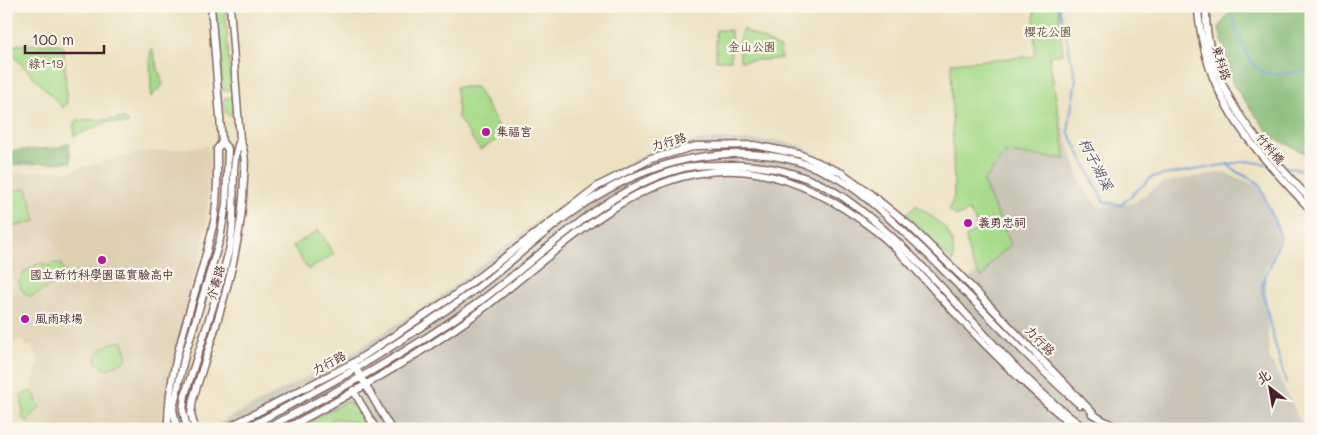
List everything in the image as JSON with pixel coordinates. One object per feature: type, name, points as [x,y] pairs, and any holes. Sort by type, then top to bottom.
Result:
[{"type":"street","name":"介壽路","points":[[177,429],[173,410],[185,355],[220,239],[226,204],[228,150],[222,142],[212,6]]},
{"type":"street","name":"介壽路","points":[[196,429],[191,414],[193,399],[237,250],[244,197],[245,150],[240,140],[230,6]]},
{"type":"street","name":"東科路","points":[[1198,6],[1201,38],[1216,86],[1238,121]]},
{"type":"street","name":"東科路","points":[[1206,6],[1209,40],[1218,72],[1238,121]]},
{"type":"street","name":"竹科橋","points":[[1238,121],[1311,200]]},
{"type":"street","name":"竹科橋","points":[[1238,121],[1252,145],[1311,210]]},
{"type":"street","name":"介壽路","points":[[187,427],[182,410],[185,395],[230,244],[234,205],[235,150],[240,140]]},
{"type":"street","name":"介壽路","points":[[170,429],[168,414],[175,372],[214,220],[217,198],[218,149],[222,142]]},
{"type":"street","name":"力行路","points":[[354,366],[455,295],[598,186],[651,159],[696,146],[754,145],[799,154],[842,174],[863,188],[909,225],[1096,416]]},
{"type":"street","name":"力行路","points":[[245,429],[344,372],[465,297],[596,196],[685,158],[743,152],[795,161],[819,170],[853,188],[891,220],[954,280],[1042,372],[1096,416],[1119,429]]},
{"type":"street","points":[[265,429],[361,378],[471,308],[592,214],[636,186],[679,169],[710,165],[757,166],[801,176],[842,196],[884,228],[1025,378],[1086,429]]},
{"type":"street","points":[[285,429],[366,387],[475,314],[606,212],[640,192],[679,176],[711,171],[756,172],[797,182],[830,198],[879,233],[1022,382],[1077,429]]},
{"type":"street","points":[[354,366],[392,429]]},
{"type":"street","name":"力行路","points":[[225,429],[344,372]]},
{"type":"street","points":[[344,372],[376,429]]},
{"type":"shaded area","points":[[1043,64],[1081,185],[1098,207],[1133,203],[1161,183],[1222,172],[1259,186],[1280,236],[1265,270],[1269,357],[1304,429],[208,429],[350,354],[439,297],[555,208],[645,154],[674,144],[715,139],[777,141],[800,145],[897,206],[968,280],[979,270],[958,70]]},
{"type":"shaded area","name":"國立新竹科學園區實驗高中","points":[[208,146],[210,150],[210,186],[207,225],[161,417],[161,429],[34,429],[27,425],[42,407],[33,385],[38,358],[31,345],[27,347],[22,339],[6,349],[6,174],[69,171],[142,152]]},
{"type":"green space","points":[[215,6],[225,6],[231,90],[223,91]]},
{"type":"green space","name":"櫻花公園","points":[[1034,6],[1058,6],[1063,54],[1049,56],[1066,159],[1005,153],[983,182],[1011,244],[992,262],[982,278],[971,259],[966,237],[980,227],[969,211],[957,216],[949,211],[954,196],[951,63],[1035,56]]},
{"type":"green space","points":[[1233,6],[1311,6],[1311,156],[1272,137],[1233,85],[1219,28]]},
{"type":"green space","name":"金山公園","points":[[743,29],[780,48],[781,59],[740,61],[739,41]]},
{"type":"green space","points":[[716,30],[731,30],[731,60],[716,60]]},
{"type":"green space","name":"綠1-19","points":[[10,45],[61,45],[64,49],[67,103],[63,108],[8,50]]},
{"type":"green space","points":[[152,49],[163,85],[151,97],[150,50]]},
{"type":"green space","points":[[456,87],[476,87],[504,135],[480,150],[458,118]]},
{"type":"green space","points":[[233,97],[235,111],[229,116],[225,112],[224,98]]},
{"type":"green space","points":[[124,119],[129,122],[126,124],[107,122],[74,136],[74,123],[76,120]]},
{"type":"green space","points":[[69,143],[71,162],[6,165],[6,151],[56,148]]},
{"type":"green space","points":[[27,188],[36,221],[9,228],[6,217],[6,193]]},
{"type":"green space","points":[[916,205],[939,222],[949,234],[954,251],[953,262],[907,214]]},
{"type":"green space","points":[[319,230],[334,254],[308,270],[293,246]]},
{"type":"green space","points":[[40,263],[49,266],[55,263],[61,264],[66,278],[30,297],[22,290],[19,282],[24,272]]},
{"type":"green space","points":[[115,342],[123,342],[127,354],[125,361],[106,370],[96,361],[97,357],[102,349]]},
{"type":"green space","points":[[33,391],[40,407],[27,422],[21,417],[23,414],[21,394]]},
{"type":"green space","points":[[346,402],[355,406],[366,424],[359,428],[356,423],[335,418],[317,429],[295,429]]},
{"type":"waterway","name":"柯子湖溪","points":[[1059,6],[1076,79],[1068,131],[1104,202],[1121,205],[1152,177],[1247,161],[1266,164]]},
{"type":"waterway","points":[[1229,6],[1242,42],[1255,67],[1272,74],[1311,69]]},
{"type":"waterway","points":[[1228,165],[1237,172],[1259,183],[1281,237],[1262,286],[1270,325],[1286,383]]},
{"type":"waterway","name":"柯子湖溪","points":[[1283,167],[1302,170],[1311,177]]},
{"type":"place","name":"集福宮","points":[[486,132]]},
{"type":"place","name":"義勇忠祠","points":[[968,223]]},
{"type":"place","name":"國立新竹科學園區實驗高中","points":[[102,260]]},
{"type":"place","name":"風雨球場","points":[[25,319]]}]
